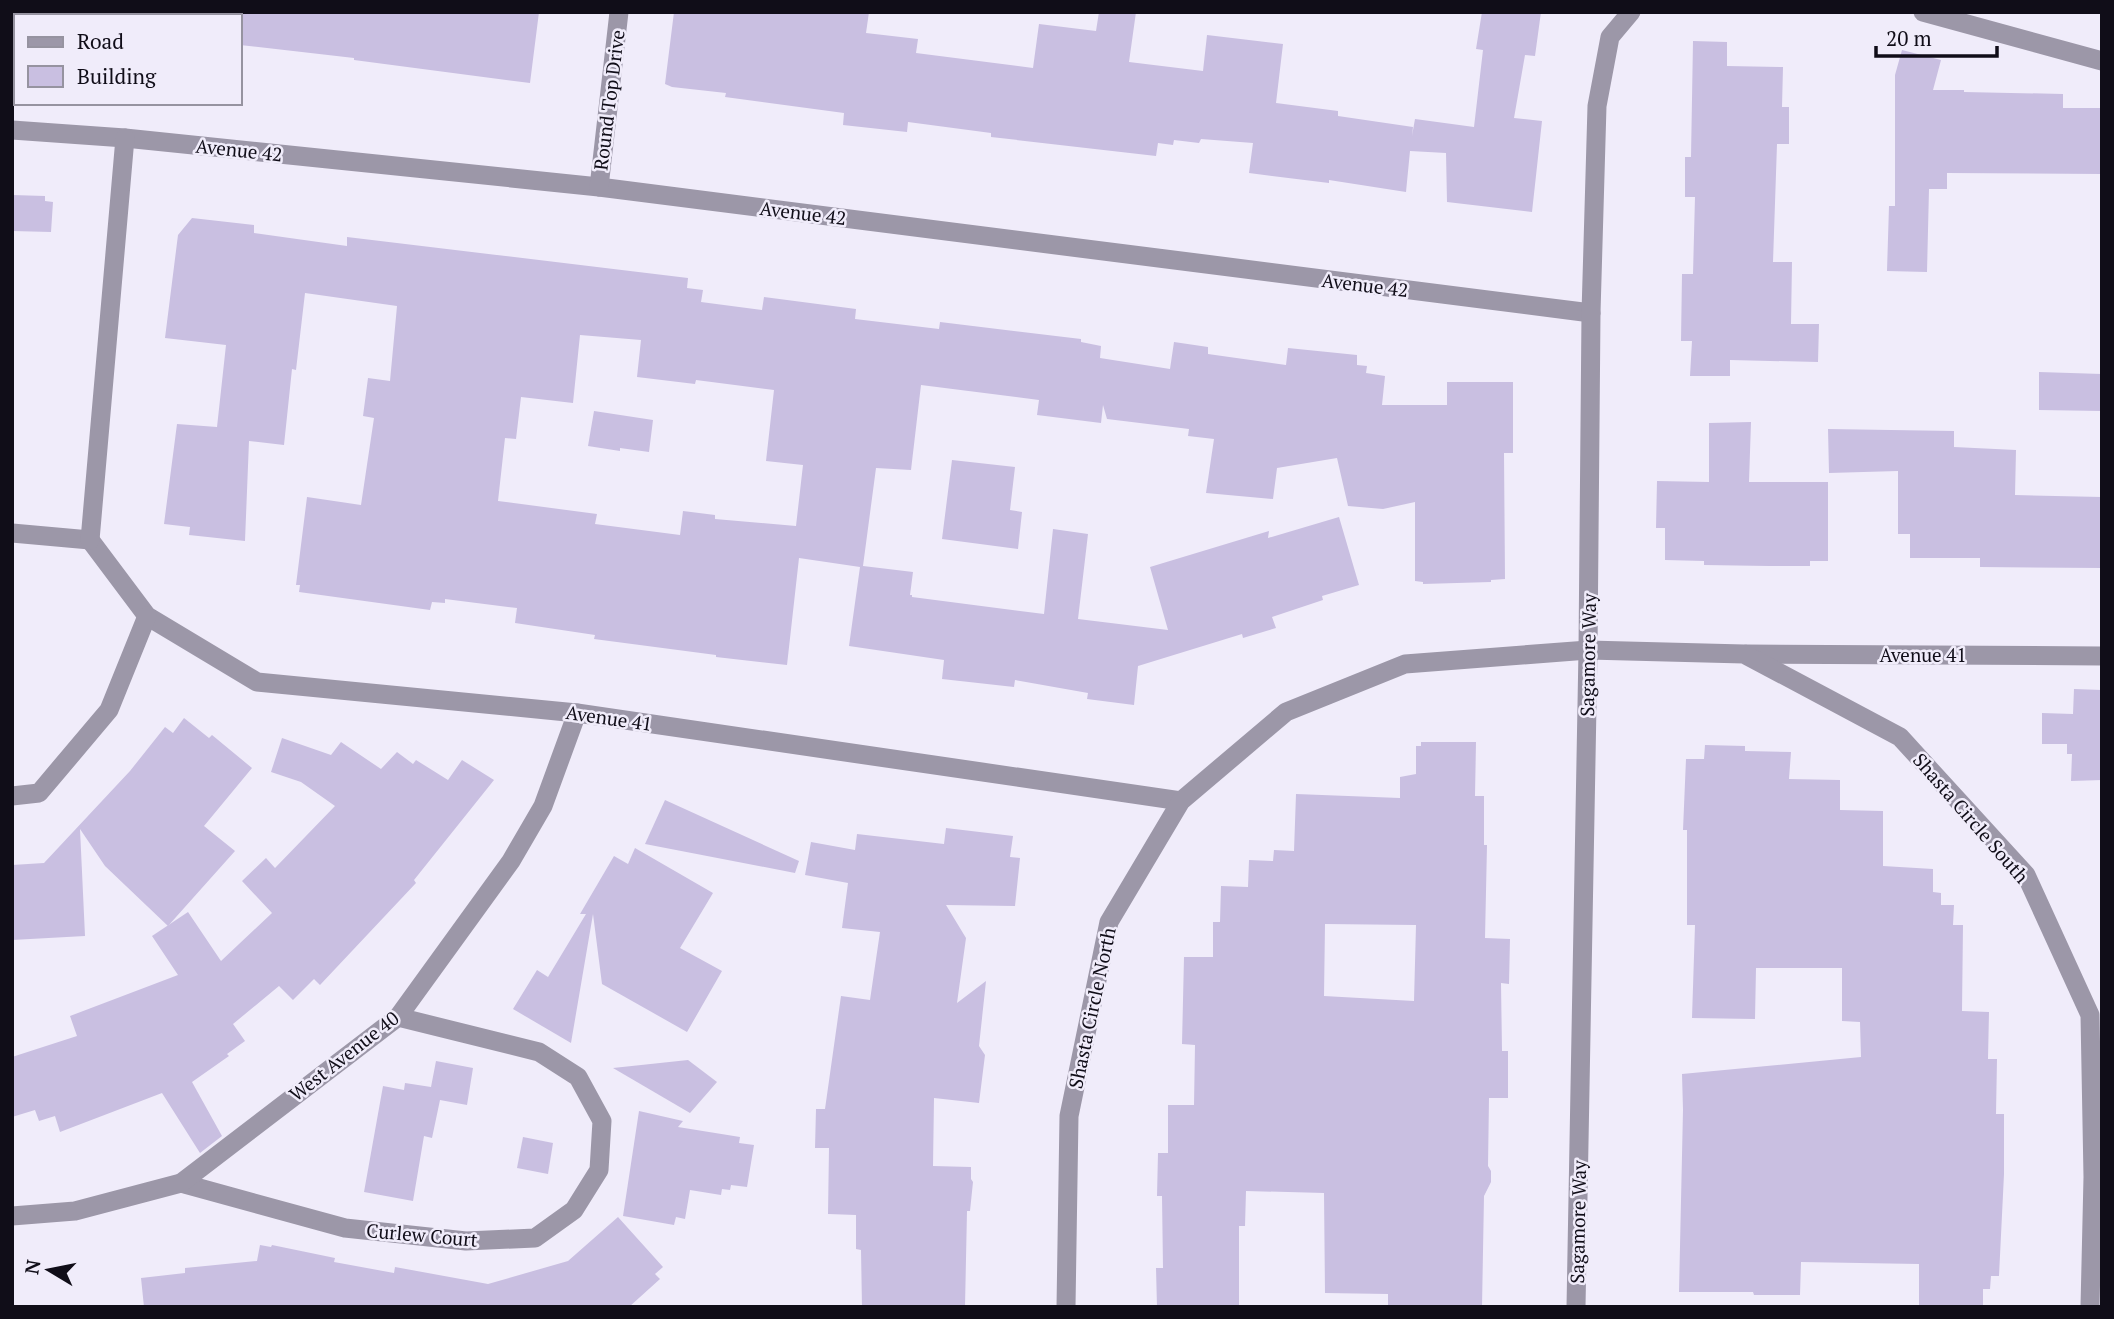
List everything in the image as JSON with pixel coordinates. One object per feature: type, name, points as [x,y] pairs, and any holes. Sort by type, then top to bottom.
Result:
[{"type":"street","name":"Round Top Drive","points":[[599,187],[619,12]]},
{"type":"street","name":"Sagamore Way","points":[[1576,1307],[1591,313],[1597,106],[1610,37],[1631,12]]},
{"type":"street","points":[[1923,12],[2102,61]]},
{"type":"street","name":"Avenue 42","points":[[12,130],[125,138],[599,187],[1591,313]]},
{"type":"street","points":[[12,534],[90,540],[125,138]]},
{"type":"street","name":"Avenue 41","points":[[90,540],[147,616],[257,682],[577,713],[1181,801]]},
{"type":"street","points":[[12,796],[40,793],[109,710],[147,616]]},
{"type":"street","name":"Shasta Circle South","points":[[1588,650],[1744,654],[1899,737],[2026,875],[2090,1015],[2097,1177],[2090,1307]]},
{"type":"street","name":"Shasta Circle North","points":[[1066,1307],[1069,1116],[1109,922],[1181,801],[1286,712],[1405,664],[1588,650]]},
{"type":"street","name":"Avenue 41","points":[[1744,654],[2102,656]]},
{"type":"street","name":"West Avenue 40","points":[[12,1216],[75,1211],[181,1183],[398,1017],[510,861],[536,817],[577,713]]},
{"type":"street","name":"Curlew Court","points":[[181,1183],[345,1228],[466,1241],[535,1238],[574,1210],[599,1170],[602,1121],[578,1077],[539,1052],[398,1017]]},
{"type":"building","points":[[539,12],[530,83],[242,45],[240,14]]},
{"type":"building","points":[[674,12],[869,12],[866,33],[918,39],[916,53],[1033,68],[1039,24],[1096,31],[1099,12],[1136,12],[1129,62],[1203,71],[1207,35],[1283,44],[1276,103],[1338,111],[1338,116],[1413,127],[1412,136],[1415,119],[1474,127],[1483,50],[1476,49],[1482,12],[1541,12],[1535,56],[1525,55],[1514,118],[1542,121],[1532,212],[1447,202],[1446,153],[1410,151],[1406,192],[1329,180],[1329,183],[1249,173],[1253,143],[1174,140],[1173,145],[1158,143],[1156,156],[991,137],[991,133],[908,122],[907,132],[843,125],[844,113],[725,97],[726,93],[672,87],[665,84]]},
{"type":"building","points":[[1693,41],[1727,42],[1727,66],[1783,67],[1782,107],[1789,107],[1789,144],[1777,144],[1773,262],[1792,262],[1791,324],[1819,324],[1818,362],[1730,360],[1730,376],[1690,376],[1692,341],[1681,341],[1682,274],[1693,274],[1695,197],[1685,197],[1685,157],[1691,157]]},
{"type":"building","points":[[1902,50],[1941,60],[1933,90],[2063,94],[2063,108],[2102,108],[2102,174],[1947,173],[1947,189],[1929,189],[1927,272],[1887,271],[1889,206],[1895,206],[1895,75]]},
{"type":"building","points":[[12,195],[45,196],[45,201],[53,202],[51,232],[12,231]]},
{"type":"building","points":[[192,218],[254,225],[254,233],[347,246],[347,237],[688,278],[687,288],[703,290],[701,302],[762,310],[764,297],[856,309],[855,319],[939,329],[940,322],[1081,339],[1081,342],[1101,346],[1100,358],[1170,369],[1174,342],[1208,347],[1208,354],[1286,365],[1288,348],[1357,355],[1357,365],[1367,366],[1366,373],[1385,376],[1382,405],[1447,405],[1447,382],[1513,382],[1513,453],[1504,453],[1505,579],[1491,582],[1423,584],[1415,581],[1415,502],[1383,509],[1348,506],[1337,458],[1277,468],[1273,499],[1206,493],[1214,439],[1188,436],[1189,429],[1107,419],[1103,405],[1101,423],[1037,415],[1039,400],[921,385],[911,470],[876,468],[863,566],[913,572],[912,597],[1044,614],[1053,529],[1088,534],[1078,619],[1168,630],[1150,567],[1269,531],[1268,538],[1339,517],[1359,585],[1322,596],[1323,600],[1272,617],[1276,628],[1243,638],[1242,634],[1138,666],[1134,705],[1087,699],[1088,693],[1015,680],[1014,687],[942,679],[944,660],[849,646],[860,567],[799,558],[787,665],[594,639],[595,635],[515,623],[517,608],[445,599],[445,603],[432,602],[430,610],[299,592],[300,585],[296,585],[307,497],[361,505],[374,418],[363,416],[368,378],[390,381],[397,306],[305,293],[296,370],[292,369],[284,445],[249,441],[245,541],[189,535],[190,527],[164,524],[177,424],[217,427],[226,345],[165,338],[178,235]],"holes":[[[580,335],[641,340],[637,377],[695,384],[696,380],[774,390],[766,461],[803,465],[796,526],[715,519],[715,515],[683,511],[680,535],[595,524],[597,514],[498,501],[505,438],[516,439],[521,397],[573,403]]]},
{"type":"building","points":[[2039,372],[2102,374],[2102,411],[2039,410]]},
{"type":"building","points":[[594,411],[653,420],[649,452],[588,446]]},
{"type":"building","points":[[1751,422],[1749,482],[1828,482],[1828,561],[1810,561],[1810,566],[1769,566],[1704,565],[1704,561],[1665,560],[1665,528],[1656,528],[1657,481],[1709,482],[1709,423]]},
{"type":"building","points":[[1828,429],[1954,431],[1954,447],[2016,450],[2015,495],[2102,497],[2102,568],[1980,567],[1980,558],[1910,558],[1910,534],[1898,534],[1898,471],[1829,473]]},
{"type":"building","points":[[952,460],[1015,467],[1010,510],[1022,512],[1018,549],[942,539]]},
{"type":"building","points":[[2074,689],[2102,690],[2102,780],[2071,781],[2072,754],[2067,754],[2067,744],[2042,744],[2042,713],[2073,714]]},
{"type":"building","points":[[184,718],[209,738],[212,735],[252,768],[204,826],[235,851],[168,926],[105,866],[80,829],[85,936],[12,940],[12,865],[44,863],[130,771],[165,727],[173,733]]},
{"type":"building","points":[[282,738],[331,755],[341,742],[381,769],[397,752],[413,764],[416,760],[448,780],[462,760],[494,780],[414,880],[416,883],[320,985],[314,979],[293,1000],[279,986],[233,1024],[245,1041],[192,1082],[222,1136],[200,1153],[162,1093],[60,1132],[55,1116],[39,1121],[35,1110],[12,1117],[12,1057],[77,1036],[70,1016],[178,975],[152,936],[188,912],[221,961],[272,913],[242,881],[266,858],[275,868],[335,806],[301,782],[271,772]]},
{"type":"building","points":[[1421,742],[1476,742],[1475,796],[1484,796],[1484,845],[1487,845],[1485,938],[1510,939],[1509,984],[1501,983],[1502,1051],[1508,1051],[1508,1098],[1489,1098],[1488,1166],[1491,1182],[1484,1196],[1482,1307],[1388,1307],[1388,1294],[1325,1293],[1324,1193],[1246,1191],[1245,1226],[1239,1226],[1239,1307],[1157,1307],[1156,1268],[1163,1268],[1162,1196],[1157,1196],[1158,1153],[1168,1153],[1168,1105],[1194,1105],[1195,1045],[1182,1044],[1184,957],[1213,957],[1213,922],[1220,922],[1221,886],[1248,887],[1249,860],[1273,861],[1274,850],[1294,851],[1296,794],[1400,798],[1400,777],[1416,774],[1416,746],[1421,746]],"holes":[[[1325,924],[1416,925],[1414,1001],[1324,996]]]},
{"type":"building","points":[[1705,745],[1745,746],[1745,751],[1791,752],[1789,779],[1840,780],[1840,810],[1883,811],[1883,866],[1933,869],[1933,892],[1941,893],[1941,905],[1954,905],[1953,925],[1963,925],[1962,1011],[1989,1012],[1988,1059],[1997,1059],[1996,1114],[2004,1114],[1999,1276],[1991,1276],[1990,1289],[1983,1289],[1983,1307],[1919,1307],[1919,1264],[1801,1262],[1800,1295],[1679,1292],[1682,1074],[1861,1057],[1860,1022],[1842,1021],[1842,968],[1756,968],[1755,1019],[1692,1018],[1695,925],[1687,925],[1687,830],[1683,830],[1686,759],[1704,759]]},
{"type":"building","points":[[665,800],[799,861],[795,873],[645,844]]},
{"type":"building","points":[[946,828],[1013,836],[1010,857],[1020,858],[1015,906],[946,905],[966,938],[957,1003],[986,981],[979,1046],[985,1055],[979,1103],[934,1098],[933,1166],[971,1167],[973,1182],[970,1211],[967,1211],[965,1307],[862,1307],[861,1250],[856,1249],[856,1215],[828,1214],[829,1148],[815,1148],[816,1109],[825,1109],[841,996],[870,1000],[880,932],[842,928],[848,883],[805,875],[811,842],[855,850],[857,834],[944,844]]},
{"type":"building","points":[[635,848],[713,893],[680,948],[722,971],[687,1032],[602,984],[593,914],[571,1043],[513,1009],[537,970],[548,977],[586,914],[580,914],[614,856],[628,864]]},
{"type":"building","points":[[688,1060],[717,1082],[690,1113],[613,1068]]},
{"type":"building","points":[[436,1061],[473,1068],[467,1105],[440,1100],[432,1138],[424,1136],[413,1201],[364,1192],[383,1086],[404,1090],[405,1083],[431,1087]]},
{"type":"building","points":[[639,1111],[683,1121],[678,1127],[740,1137],[739,1143],[754,1145],[747,1187],[731,1185],[730,1190],[722,1189],[721,1195],[690,1190],[685,1219],[676,1217],[674,1225],[623,1216]]},
{"type":"building","points":[[523,1137],[553,1143],[548,1174],[517,1168]]},
{"type":"building","points":[[618,1217],[663,1267],[655,1274],[660,1279],[629,1307],[144,1307],[141,1278],[185,1273],[185,1268],[257,1261],[260,1245],[335,1258],[334,1262],[394,1273],[395,1267],[488,1284],[568,1261]]}]
